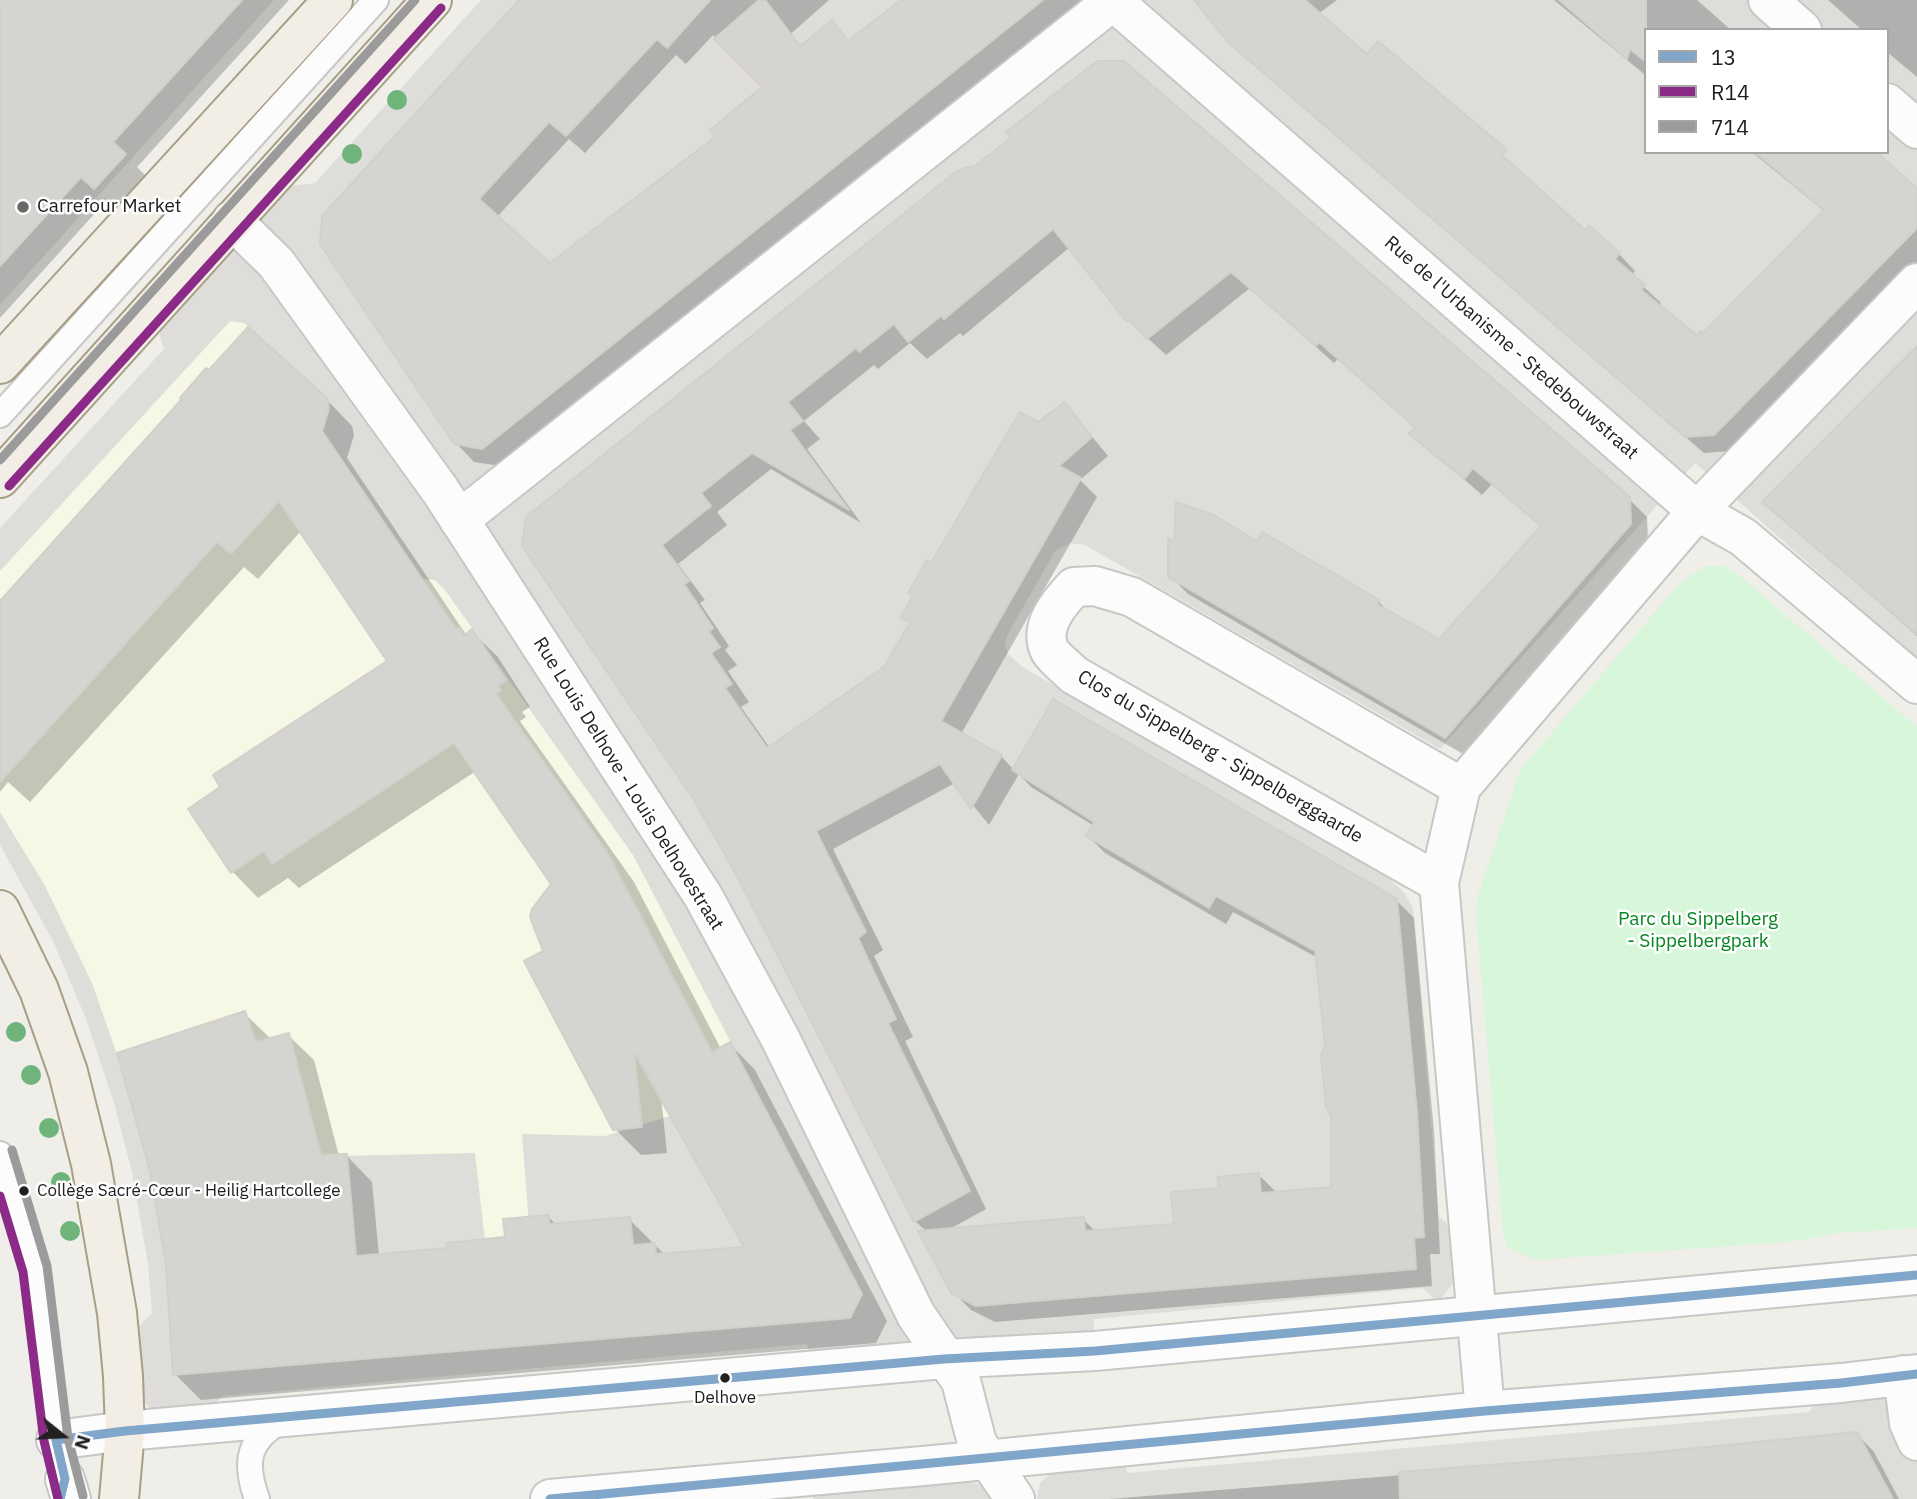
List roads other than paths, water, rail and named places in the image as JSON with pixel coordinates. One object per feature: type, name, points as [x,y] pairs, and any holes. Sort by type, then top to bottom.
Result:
[{"type":"main road","points":[[0,364],[333,0]]},
{"type":"main road","points":[[0,478],[432,0]]},
{"type":"main road","points":[[0,909],[39,990],[68,1072],[91,1164],[117,1313],[125,1431],[119,1499]]},
{"type":"street","points":[[458,520],[1113,0]]},
{"type":"street","name":"Rue de l'Urbanisme - Stedebouwstraat","points":[[1113,0],[1697,511],[1743,537],[1917,684]]},
{"type":"street","points":[[1768,0],[1800,28]]},
{"type":"street","points":[[1889,105],[1917,129]]},
{"type":"street","name":"Rue Louis Delhove - Louis Delhovestraat","points":[[232,220],[276,263],[458,520],[703,896],[780,1038],[916,1315],[961,1381],[977,1443],[1015,1499]]},
{"type":"street","points":[[1485,1411],[1439,883],[1461,787],[1697,511],[1917,284]]},
{"type":"street","name":"Clos du Sippelberg - Sippelberggaarde","points":[[1439,883],[1074,675],[1050,651],[1047,630],[1055,606],[1074,587],[1095,586],[1132,597],[1461,787]]},
{"type":"street","points":[[56,1440],[125,1431],[944,1359],[1095,1351],[1917,1275]]},
{"type":"street","points":[[550,1499],[991,1460],[1075,1449],[1485,1411],[1841,1383],[1910,1375],[1909,1423],[1917,1441]]},
{"type":"lane","points":[[0,415],[376,0]]},
{"type":"lane","points":[[0,1154],[35,1269],[65,1492]]},
{"type":"lane","points":[[257,1499],[248,1474],[251,1451],[265,1430],[286,1418]]},
{"type":"place","name":"Carrefour Market","points":[[23,207]]},
{"type":"place","name":"Collège Sacré-Cœur - Heilig Hartcollege","points":[[24,1191]]},
{"type":"place","name":"Delhove","points":[[725,1378]]},
{"type":"park label","name":"Parc du Sippelberg - Sippelbergpark","points":[[1698,931]]}]
